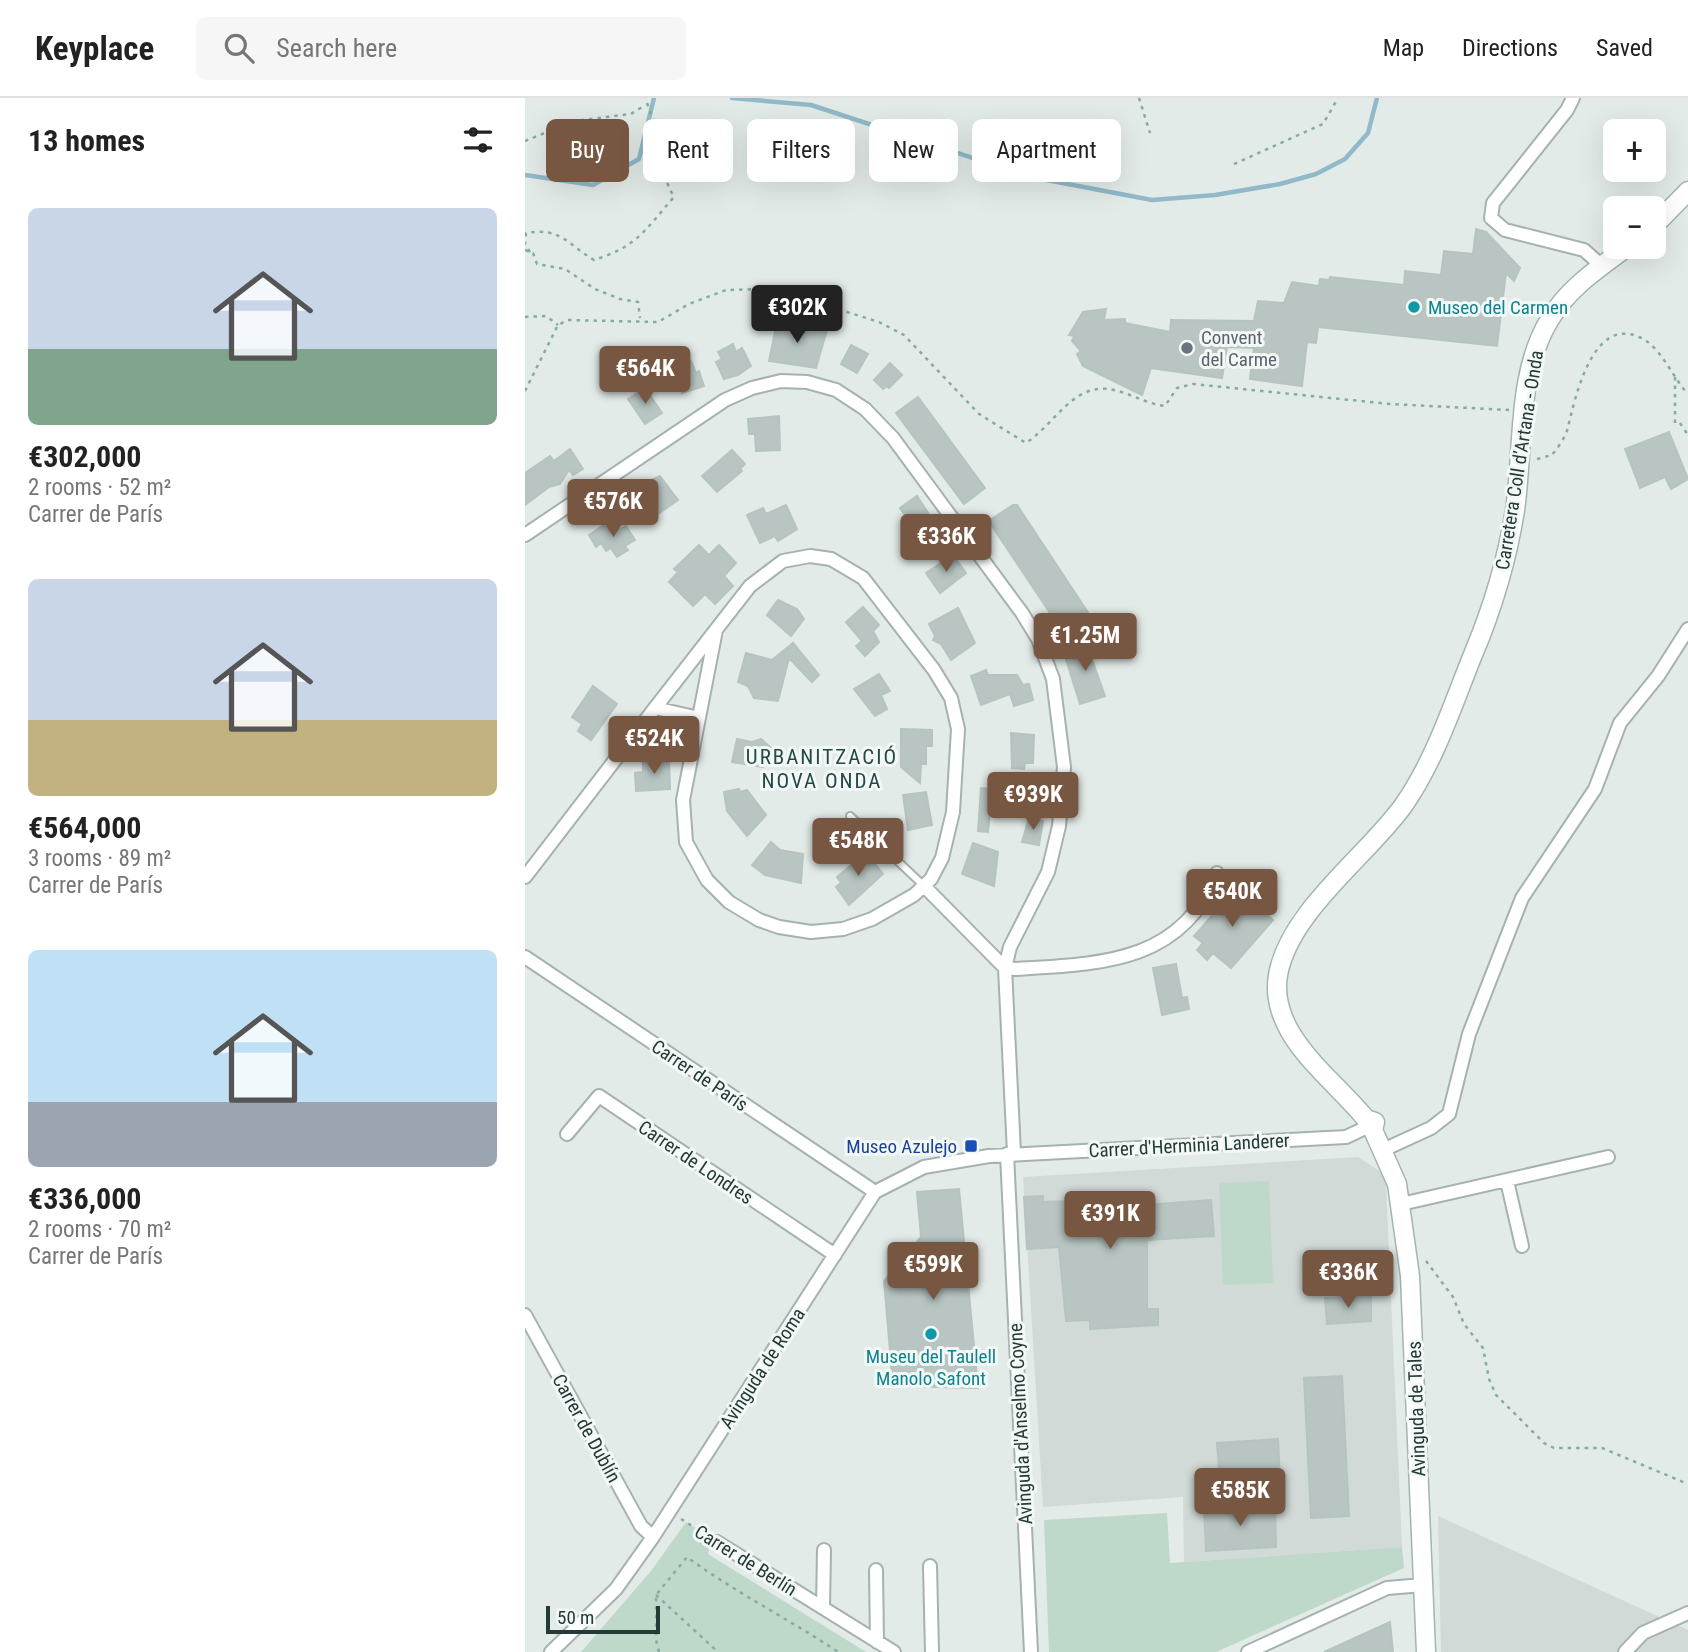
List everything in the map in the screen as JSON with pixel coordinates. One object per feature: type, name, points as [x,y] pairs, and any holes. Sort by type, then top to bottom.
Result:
[{"type":"main road","points":[[1666,214],[1688,191]]},
{"type":"main road","name":"Carretera Coll d’Artana - Onda","points":[[1367,1126],[1314,1064],[1295,1039],[1283,1016],[1277,995],[1277,976],[1282,957],[1315,905],[1379,837],[1404,804],[1426,766],[1495,599],[1515,510],[1524,411],[1534,356],[1549,320],[1562,301],[1610,259]]},
{"type":"main road","name":"Avinguda de Tales","points":[[1367,1126],[1383,1150],[1397,1184],[1407,1246],[1426,1652]]},
{"type":"street","points":[[1573,98],[1567,110],[1493,203],[1491,218],[1505,230],[1584,250],[1602,265]]},
{"type":"street","points":[[525,535],[725,400],[752,388],[782,381],[807,382],[836,390],[865,409],[893,438],[1022,613],[1041,645],[1053,679],[1064,767],[1059,826],[1048,873],[1010,947],[1005,968]]},
{"type":"street","points":[[525,877],[750,586],[783,561],[820,556],[840,562],[863,578],[945,687],[955,712],[957,768],[951,827],[942,858],[924,887],[872,919],[823,932],[769,924],[729,902],[698,869],[684,830],[684,786],[716,630]]},
{"type":"street","points":[[1383,1150],[1431,1128],[1449,1114],[1468,1034],[1522,898],[1595,789],[1621,723],[1658,676],[1688,629]]},
{"type":"street","points":[[655,708],[699,718]]},
{"type":"street","points":[[924,887],[1005,968],[1102,963],[1145,951],[1188,919],[1206,895],[1217,873]]},
{"type":"street","name":"Carrer de París","points":[[525,957],[876,1192]]},
{"type":"street","name":"Avinguda d'Anselmo Coyne","points":[[1005,968],[1031,1652]]},
{"type":"street","name":"Carrer de Londres","points":[[567,1135],[599,1096],[835,1255]]},
{"type":"street","name":"Carrer d'Herminia Landerer","points":[[1011,1154],[1346,1137],[1367,1126]]},
{"type":"street","name":"Avinguda de Roma","points":[[551,1652],[616,1589],[653,1537],[876,1192],[924,1167],[1011,1154]]},
{"type":"street","points":[[1401,1203],[1608,1157]]},
{"type":"street","points":[[1507,1181],[1522,1246]]},
{"type":"street","name":"Carrer de Dublín","points":[[525,1315],[641,1526],[653,1537]]},
{"type":"street","name":"Carrer de Berlín","points":[[717,1542],[894,1652]]},
{"type":"street","name":"Carrer de Berlín","points":[[823,1608],[824,1550]]},
{"type":"street","points":[[930,1566],[932,1652]]},
{"type":"street","points":[[876,1570],[877,1642]]},
{"type":"street","points":[[1248,1652],[1387,1588],[1423,1585]]},
{"type":"street","points":[[1627,1649],[1643,1633],[1688,1614]]},
{"type":"lane","points":[[850,816],[924,887]]},
{"type":"path","points":[[640,320],[638,302],[620,299],[595,289],[565,269],[537,264],[525,244],[526,233],[552,231],[594,260],[622,251],[639,237],[674,197],[663,178],[661,157],[652,141],[656,126],[645,105],[645,98]]},
{"type":"path","points":[[1139,98],[1150,133]]},
{"type":"path","points":[[1234,164],[1323,124],[1338,98]]},
{"type":"path","points":[[525,141],[574,121],[631,114],[645,105]]},
{"type":"path","points":[[525,250],[530,252]]},
{"type":"path","points":[[525,391],[558,325],[568,320],[658,322],[710,294],[752,288],[799,297],[879,322],[916,345],[979,414],[1026,443],[1044,431],[1081,392],[1091,388],[1112,390],[1150,404],[1165,406],[1177,388],[1193,384],[1390,404],[1524,411]]},
{"type":"path","points":[[525,317],[546,316],[558,325]]},
{"type":"path","points":[[1520,456],[1541,460],[1552,455],[1568,429],[1581,378],[1601,346],[1619,334],[1638,336],[1650,345],[1688,394]]},
{"type":"path","points":[[1675,377],[1675,423],[1680,423],[1688,435]]},
{"type":"path","points":[[1407,1246],[1433,1267],[1453,1297],[1464,1324],[1483,1348],[1489,1379],[1496,1395],[1545,1443],[1554,1448],[1602,1448],[1688,1484]]},
{"type":"path","name":"Carrer de Berlín","points":[[669,1511],[717,1542]]},
{"type":"path","points":[[659,1652],[656,1640],[656,1595],[688,1557],[726,1586],[785,1616],[838,1652]]},
{"type":"path","points":[[656,1595],[718,1652]]},
{"type":"shaded area","points":[[1358,1157],[1381,1172],[1386,1184],[1402,1547],[1184,1562],[1183,1497],[1043,1507],[1023,1177]]},
{"type":"shaded area","points":[[1438,1516],[1688,1630],[1688,1652],[1441,1652]]},
{"type":"green space","points":[[1269,1181],[1273,1283],[1223,1285],[1219,1183]]},
{"type":"green space","points":[[1167,1513],[1170,1563],[1402,1547],[1404,1568],[1216,1652],[1049,1652],[1044,1520]]},
{"type":"green space","points":[[686,1522],[712,1539],[708,1554],[866,1652],[581,1652],[651,1571]]},
{"type":"building","points":[[1476,229],[1486,232],[1520,268],[1514,281],[1506,273],[1497,346],[1318,327],[1316,343],[1307,342],[1302,386],[1250,379],[1254,348],[1227,347],[1222,378],[1151,368],[1142,395],[1083,366],[1077,354],[1081,351],[1072,341],[1074,336],[1069,335],[1083,312],[1106,309],[1104,320],[1125,319],[1125,323],[1170,332],[1171,320],[1254,321],[1258,301],[1284,303],[1292,282],[1319,286],[1320,279],[1329,280],[1330,277],[1404,285],[1405,271],[1441,275],[1444,251],[1473,254]]},
{"type":"building","points":[[777,322],[827,330],[816,368],[769,361]]},
{"type":"building","points":[[733,344],[736,352],[742,348],[751,366],[738,375],[724,379],[716,362],[722,359],[718,352]]},
{"type":"building","points":[[851,345],[868,354],[857,373],[841,364]]},
{"type":"building","points":[[682,352],[685,363],[691,361],[696,373],[699,371],[704,386],[682,393],[677,377],[669,380],[662,358]]},
{"type":"building","points":[[890,363],[902,375],[889,388],[887,386],[883,389],[874,380]]},
{"type":"building","points":[[645,388],[662,413],[645,424],[628,399]]},
{"type":"building","points":[[918,397],[985,488],[964,504],[896,413]]},
{"type":"building","points":[[779,416],[780,450],[756,451],[755,434],[749,434],[748,419]]},
{"type":"building","points":[[1669,432],[1688,479],[1671,489],[1665,477],[1640,488],[1625,449]]},
{"type":"building","points":[[570,449],[583,469],[573,475],[569,470],[560,484],[549,487],[525,505],[525,473],[550,456],[554,461]]},
{"type":"building","points":[[732,450],[745,464],[740,469],[742,471],[717,492],[702,476]]},
{"type":"building","points":[[660,476],[678,500],[652,518],[635,494],[643,484]]},
{"type":"building","points":[[917,496],[934,522],[918,534],[900,508]]},
{"type":"building","points":[[786,505],[797,529],[778,541],[775,536],[760,543],[747,515],[763,508],[766,514]]},
{"type":"building","points":[[1017,505],[1089,614],[1064,634],[992,526],[990,520]]},
{"type":"building","points":[[604,525],[607,530],[616,525],[619,530],[626,526],[635,540],[625,546],[628,550],[617,557],[611,548],[606,551],[601,543],[596,547],[589,535]]},
{"type":"building","points":[[699,545],[709,555],[719,545],[736,563],[724,576],[733,586],[715,604],[705,594],[693,606],[669,582],[678,572],[674,569]]},
{"type":"building","points":[[953,555],[966,573],[940,593],[926,573]]},
{"type":"building","points":[[778,600],[797,609],[804,619],[791,636],[767,615]]},
{"type":"building","points":[[863,607],[879,625],[873,631],[879,642],[865,656],[856,646],[862,641],[846,622]]},
{"type":"building","points":[[958,608],[975,643],[951,660],[941,644],[933,640],[935,636],[929,624]]},
{"type":"building","points":[[1094,641],[1098,650],[1090,654],[1105,696],[1080,704],[1064,653]]},
{"type":"building","points":[[793,643],[819,675],[812,682],[789,658],[778,701],[754,698],[748,686],[738,682],[746,653],[772,660]]},
{"type":"building","points":[[986,670],[988,675],[1017,675],[1023,685],[1029,684],[1033,700],[1014,706],[1010,694],[981,705],[971,676]]},
{"type":"building","points":[[879,674],[890,691],[881,695],[887,709],[875,716],[854,689]]},
{"type":"building","points":[[593,686],[617,704],[591,740],[578,731],[582,724],[572,717]]},
{"type":"building","points":[[901,729],[932,730],[932,746],[926,746],[926,764],[921,764],[920,783],[901,767]]},
{"type":"building","points":[[1011,733],[1034,735],[1033,763],[1025,763],[1024,769],[1012,768]]},
{"type":"building","points":[[737,739],[752,742],[761,739],[778,754],[765,753],[763,767],[732,762]]},
{"type":"building","points":[[669,759],[670,789],[636,791],[635,773],[643,772],[643,761]]},
{"type":"building","points":[[981,788],[1005,791],[1003,805],[991,804],[988,832],[978,831]]},
{"type":"building","points":[[739,789],[740,792],[747,790],[766,815],[747,836],[727,811],[724,792]]},
{"type":"building","points":[[926,792],[932,825],[908,830],[903,795]]},
{"type":"building","points":[[1029,818],[1043,821],[1039,845],[1022,842]]},
{"type":"building","points":[[771,842],[780,850],[803,854],[801,883],[765,875],[752,865]]},
{"type":"building","points":[[973,843],[998,852],[994,886],[962,874]]},
{"type":"building","points":[[866,853],[883,874],[849,905],[836,887],[841,883],[837,877]]},
{"type":"building","points":[[1236,888],[1273,920],[1231,968],[1213,953],[1207,960],[1197,950],[1203,943],[1194,936]]},
{"type":"building","points":[[1176,964],[1182,998],[1187,997],[1189,1009],[1162,1015],[1153,968]]},
{"type":"building","name":"Museu del Taulell Manolo Safont","points":[[959,1189],[978,1388],[893,1386],[884,1281],[921,1237],[917,1192]]},
{"type":"building","points":[[1145,1192],[1145,1205],[1211,1200],[1214,1236],[1147,1240],[1147,1309],[1158,1309],[1158,1325],[1090,1329],[1090,1320],[1066,1321],[1059,1247],[1027,1249],[1024,1197],[1043,1196],[1043,1202],[1070,1201],[1070,1196],[1127,1197],[1127,1193]]},
{"type":"building","points":[[1371,1296],[1371,1321],[1327,1324],[1325,1298]]},
{"type":"building","points":[[1342,1376],[1349,1516],[1311,1518],[1304,1378]]},
{"type":"building","points":[[1278,1439],[1280,1479],[1220,1482],[1217,1443]]},
{"type":"building","points":[[1275,1505],[1276,1547],[1206,1551],[1204,1509]]},
{"type":"building","points":[[1390,1622],[1393,1652],[1324,1652]]},
{"type":"waterway","points":[[525,175],[593,185],[639,159],[654,98]]},
{"type":"waterway","points":[[732,98],[811,105],[1031,177],[1152,200],[1215,195],[1280,184],[1316,174],[1345,159],[1368,133],[1377,98]]},
{"type":"place","name":"Museo del Carmen","points":[[1414,307]]},
{"type":"place","name":"Convent del Carme","points":[[1187,348]]},
{"type":"place","name":"Museo Azulejo","points":[[971,1146]]},
{"type":"place","name":"Museu del Taulell Manolo Safont","points":[[931,1334]]},
{"type":"district","name":"URBANITZACIÓ NOVA ONDA","points":[[822,769]]}]
